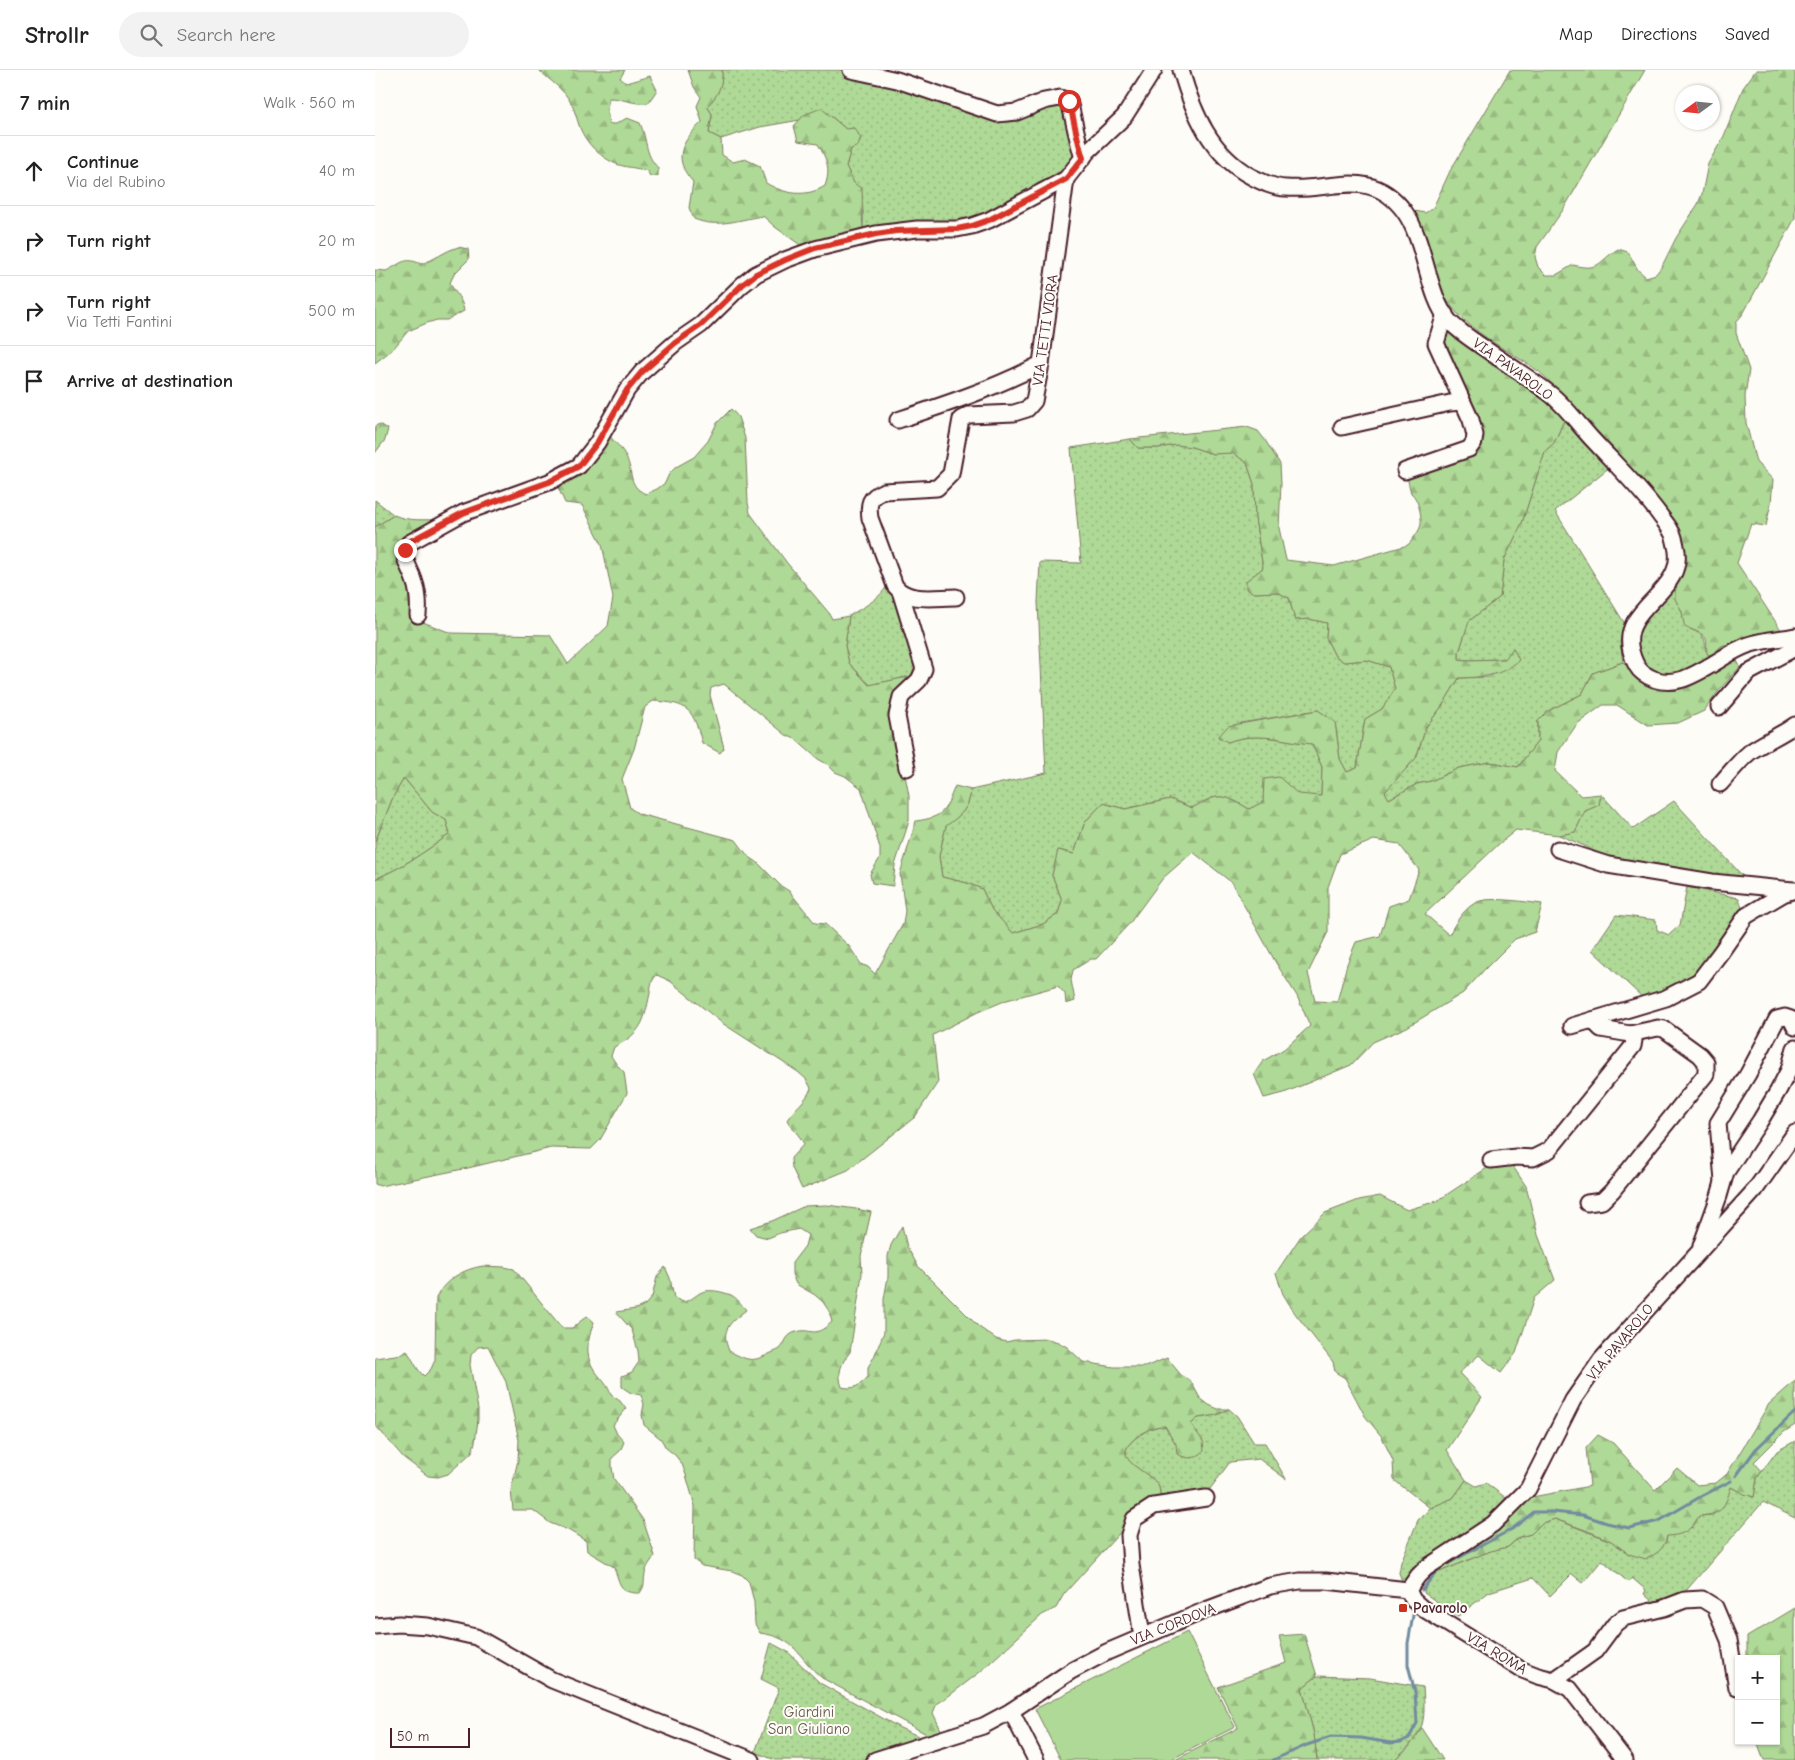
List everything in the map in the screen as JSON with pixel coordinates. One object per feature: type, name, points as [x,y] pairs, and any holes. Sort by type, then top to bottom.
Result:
[{"type":"street","points":[[851,70],[897,80],[997,114],[1017,112],[1043,101],[1060,98],[1069,101],[1075,134],[1083,158]]},
{"type":"street","points":[[418,615],[419,602],[416,587],[405,556],[405,550],[409,542],[463,513],[549,482],[579,466],[597,443],[627,390],[642,372],[675,343],[701,325],[756,274],[815,248],[876,234],[910,230],[957,229],[989,220],[1066,179],[1083,158],[1125,116],[1154,70]]},
{"type":"street","name":"VIA PAVAROLO","points":[[1181,70],[1186,88],[1204,129],[1216,148],[1244,173],[1263,182],[1285,188],[1356,183],[1372,186],[1387,194],[1404,211],[1417,235],[1437,300],[1449,320],[1465,334],[1551,394],[1647,498],[1672,532],[1678,557],[1676,570],[1662,591],[1643,609],[1631,628],[1629,646],[1633,661],[1641,672],[1655,679],[1668,682],[1687,679],[1717,660],[1748,645],[1795,636]]},
{"type":"street","name":"VIA TETTI VIORA","points":[[901,594],[895,586],[868,508],[875,494],[884,491],[937,488],[951,474],[961,419],[969,415],[1014,413],[1027,409],[1034,401],[1041,364],[1066,179]]},
{"type":"street","points":[[1405,471],[1469,449],[1475,435],[1471,420],[1436,343],[1445,314]]},
{"type":"street","points":[[898,420],[1009,381],[1041,364]]},
{"type":"street","points":[[1342,428],[1450,403],[1463,402]]},
{"type":"street","points":[[901,594],[910,597],[956,597]]},
{"type":"street","points":[[901,594],[924,669],[919,680],[901,697],[897,712],[907,768]]},
{"type":"street","points":[[1719,707],[1748,673],[1795,648]]},
{"type":"street","points":[[1720,784],[1736,765],[1751,752],[1781,736],[1795,725]]},
{"type":"street","points":[[1558,849],[1608,865],[1712,882],[1795,890]]},
{"type":"street","points":[[1572,1026],[1667,998],[1699,981],[1746,916],[1783,894],[1795,890]]},
{"type":"street","points":[[1723,1182],[1718,1123],[1777,1019],[1785,1017],[1791,1019],[1795,1027]]},
{"type":"street","points":[[1587,1203],[1602,1201],[1612,1191],[1706,1074],[1706,1062],[1700,1055],[1664,1029],[1658,1028],[1631,1034],[1601,1029],[1592,1020]]},
{"type":"street","points":[[1491,1160],[1516,1157],[1533,1158],[1549,1150],[1633,1046],[1634,1040],[1631,1034]]},
{"type":"street","points":[[1699,1252],[1726,1172],[1761,1121],[1778,1091],[1789,1070],[1795,1048]]},
{"type":"street","name":"VIA PAVAROLO","points":[[1408,1590],[1417,1576],[1426,1568],[1493,1524],[1528,1489],[1573,1400],[1601,1360],[1755,1190],[1795,1133]]},
{"type":"street","points":[[1142,1636],[1131,1565],[1129,1535],[1134,1519],[1154,1506],[1205,1498]]},
{"type":"street","name":"VIA CORDOVA","points":[[875,1760],[1014,1718],[1071,1671],[1107,1652],[1142,1636],[1270,1586],[1300,1580],[1408,1590]]},
{"type":"street","name":"VIA ROMA","points":[[1408,1590],[1413,1600],[1422,1608],[1519,1669],[1555,1680],[1570,1689],[1625,1760]]},
{"type":"street","points":[[1555,1680],[1595,1651],[1615,1624],[1623,1618],[1664,1608],[1685,1600],[1701,1599],[1715,1607],[1729,1640],[1735,1676]]},
{"type":"street","points":[[375,1626],[399,1624],[428,1626],[477,1637],[552,1680],[752,1760]]},
{"type":"street","points":[[1570,1689],[1575,1704],[1613,1760]]},
{"type":"street","points":[[1014,1718],[1036,1760]]},
{"type":"green space","points":[[539,70],[625,70],[620,78],[626,83],[650,76],[657,90],[648,103],[609,98],[607,109],[609,124],[616,124],[627,118],[640,123],[650,157],[658,168],[658,176],[650,176],[647,171],[618,165],[598,153],[583,134],[568,98]]},
{"type":"green space","points":[[688,70],[722,70],[719,90],[707,106],[712,114],[709,133],[721,139],[722,155],[733,162],[745,159],[760,166],[766,183],[780,190],[803,193],[818,190],[825,186],[828,169],[818,144],[798,141],[794,126],[804,115],[821,108],[846,129],[854,128],[861,138],[858,146],[851,149],[846,166],[854,183],[862,189],[864,235],[806,249],[763,216],[720,223],[703,222],[694,219],[689,208],[693,182],[686,174],[681,158],[684,144],[702,122],[697,106],[701,97],[694,87]]},
{"type":"green space","points":[[722,70],[848,70],[997,115],[1060,98],[1081,157],[1066,178],[989,219],[864,235],[862,205],[846,166],[851,149],[846,129],[833,118],[804,115],[800,120],[760,127],[721,139],[709,133],[712,114],[707,106],[719,90]]},
{"type":"green space","points":[[1510,70],[1645,70],[1563,210],[1537,247],[1535,257],[1538,267],[1546,275],[1556,275],[1573,265],[1589,267],[1599,264],[1618,249],[1628,252],[1638,270],[1646,277],[1656,274],[1662,266],[1676,238],[1698,204],[1708,164],[1724,136],[1743,88],[1756,70],[1795,70],[1795,218],[1743,314],[1736,322],[1736,333],[1749,370],[1745,396],[1746,423],[1756,462],[1773,480],[1766,526],[1751,524],[1737,563],[1783,633],[1721,646],[1714,654],[1708,655],[1705,637],[1685,627],[1682,612],[1675,599],[1676,588],[1683,569],[1684,545],[1679,530],[1666,509],[1633,470],[1545,377],[1465,321],[1445,297],[1413,218],[1415,211],[1425,213],[1433,208],[1450,171]]},
{"type":"green space","points":[[458,247],[468,249],[469,259],[454,274],[450,283],[464,311],[447,320],[437,320],[408,331],[393,349],[375,363],[375,270],[386,271],[406,261],[421,264]]},
{"type":"green space","points":[[1445,323],[1546,396],[1566,416],[1554,443],[1545,451],[1522,523],[1504,560],[1500,597],[1469,621],[1459,652],[1459,659],[1505,659],[1513,648],[1519,660],[1498,673],[1459,678],[1442,706],[1426,727],[1416,758],[1385,792],[1389,799],[1417,784],[1431,781],[1459,768],[1490,762],[1518,767],[1538,741],[1538,721],[1548,711],[1582,694],[1593,673],[1623,662],[1646,682],[1735,656],[1740,667],[1720,689],[1704,711],[1678,723],[1648,725],[1617,705],[1603,705],[1577,724],[1558,752],[1555,771],[1581,796],[1601,794],[1599,805],[1585,811],[1575,832],[1559,835],[1516,830],[1425,914],[1449,935],[1466,910],[1480,901],[1501,900],[1542,904],[1535,932],[1515,939],[1463,993],[1407,1027],[1373,1042],[1351,1065],[1284,1093],[1264,1098],[1254,1074],[1263,1061],[1284,1049],[1310,1026],[1297,996],[1276,963],[1231,882],[1193,852],[1163,878],[1129,924],[1096,959],[1091,959],[1073,970],[1071,980],[1075,1001],[1066,1004],[1065,994],[1058,986],[1007,1000],[978,1012],[933,1035],[938,1082],[915,1117],[848,1170],[802,1189],[792,1168],[791,1158],[804,1144],[787,1120],[809,1093],[811,1088],[806,1079],[722,1023],[670,981],[657,975],[652,983],[646,1012],[640,1026],[631,1037],[614,1047],[611,1056],[624,1072],[627,1093],[600,1140],[591,1149],[551,1148],[468,1168],[380,1186],[375,1184],[375,879],[423,853],[450,834],[446,820],[432,812],[404,778],[393,797],[375,842],[375,527],[394,515],[411,519],[441,520],[406,539],[416,620],[451,633],[550,635],[568,664],[608,626],[613,598],[602,544],[582,505],[565,503],[556,483],[609,435],[625,454],[633,483],[640,491],[646,494],[665,483],[669,474],[676,467],[694,457],[708,441],[717,423],[731,409],[738,417],[745,438],[750,513],[832,619],[849,616],[845,646],[849,663],[869,685],[907,677],[911,682],[898,695],[904,770],[909,796],[909,821],[895,865],[893,886],[872,883],[870,874],[880,858],[880,848],[861,788],[845,776],[835,772],[795,739],[786,735],[724,684],[711,688],[710,695],[724,748],[720,753],[702,743],[696,723],[688,710],[675,704],[653,701],[645,707],[634,749],[622,779],[630,808],[639,814],[736,840],[748,856],[789,891],[815,923],[825,924],[849,946],[861,964],[868,967],[875,974],[903,924],[905,911],[900,874],[916,821],[933,817],[943,811],[955,786],[971,790],[970,797],[963,811],[946,826],[939,856],[942,877],[982,889],[992,910],[1013,933],[1043,924],[1058,914],[1062,900],[1052,875],[1058,850],[1074,854],[1085,822],[1103,803],[1125,809],[1170,799],[1192,808],[1221,797],[1233,800],[1249,809],[1263,802],[1264,779],[1279,777],[1298,794],[1321,796],[1322,767],[1312,744],[1259,737],[1249,737],[1228,742],[1218,737],[1228,726],[1318,710],[1335,722],[1340,759],[1347,772],[1357,768],[1365,719],[1382,709],[1395,689],[1389,667],[1367,660],[1344,662],[1335,656],[1326,638],[1327,623],[1309,619],[1295,620],[1289,598],[1277,592],[1254,593],[1246,589],[1246,581],[1263,568],[1255,518],[1254,484],[1247,463],[1233,453],[1213,454],[1192,447],[1176,445],[1158,448],[1138,448],[1130,439],[1247,427],[1258,431],[1280,464],[1279,528],[1286,560],[1334,566],[1408,545],[1419,530],[1421,521],[1419,507],[1411,493],[1406,473],[1476,443],[1439,343]],"holes":[[[1374,840],[1399,844],[1419,870],[1409,899],[1389,906],[1380,936],[1356,942],[1347,964],[1337,1002],[1315,1001],[1308,973],[1328,932],[1328,887],[1340,854]]]},
{"type":"green space","points":[[1566,416],[1611,466],[1555,511],[1625,624],[1620,642],[1623,662],[1593,673],[1582,694],[1548,711],[1538,721],[1538,741],[1518,767],[1490,762],[1459,768],[1431,781],[1417,784],[1389,799],[1384,792],[1416,758],[1426,727],[1442,706],[1459,678],[1490,677],[1505,659],[1459,659],[1459,652],[1469,621],[1500,597],[1504,560],[1522,523],[1545,451],[1554,443]]},
{"type":"green space","points":[[380,424],[388,429],[385,440],[375,453],[375,426]]},
{"type":"green space","points":[[1130,439],[1138,448],[1158,448],[1176,445],[1192,447],[1213,454],[1233,452],[1247,463],[1254,484],[1255,518],[1263,568],[1246,581],[1254,593],[1277,592],[1289,598],[1295,620],[1309,619],[1327,623],[1326,638],[1335,656],[1344,662],[1367,660],[1389,667],[1395,689],[1382,709],[1365,719],[1357,768],[1347,772],[1340,759],[1335,722],[1318,710],[1241,723],[1228,742],[1249,737],[1259,737],[1312,744],[1322,767],[1321,796],[1284,798],[1249,809],[1233,800],[1221,797],[1192,808],[1170,799],[1125,809],[1103,803],[1085,822],[1074,854],[1059,850],[1052,875],[1062,900],[1058,914],[1043,924],[1013,933],[992,910],[982,889],[942,877],[939,856],[946,825],[966,807],[971,790],[1046,773],[1038,602],[1040,562],[1081,563],[1071,448]]},
{"type":"green space","points":[[375,500],[394,515],[375,527]]},
{"type":"green space","points":[[1679,568],[1683,568],[1675,598],[1682,611],[1685,627],[1701,634],[1705,640],[1705,650],[1714,654],[1723,645],[1731,645],[1686,676],[1656,676],[1636,659],[1634,630]]},
{"type":"green space","points":[[888,583],[898,595],[920,667],[911,682],[907,677],[870,685],[849,663],[845,646],[849,616],[877,598]]},
{"type":"green space","points":[[404,778],[432,812],[446,820],[450,834],[423,853],[375,879],[375,842],[393,797]]},
{"type":"green space","points":[[1601,794],[1633,829],[1674,801],[1749,883],[1617,864],[1587,847],[1559,835],[1575,832],[1585,811],[1599,804]]},
{"type":"green space","points":[[1687,887],[1739,898],[1742,908],[1714,951],[1697,971],[1673,988],[1643,998],[1592,950],[1616,915],[1656,920],[1657,930],[1669,935],[1680,925]]},
{"type":"green space","points":[[1512,1165],[1526,1186],[1538,1235],[1555,1280],[1534,1298],[1516,1353],[1501,1373],[1479,1355],[1459,1373],[1482,1397],[1447,1450],[1466,1480],[1453,1498],[1430,1508],[1394,1480],[1393,1461],[1382,1437],[1365,1416],[1345,1378],[1335,1372],[1333,1362],[1294,1312],[1283,1294],[1276,1273],[1301,1236],[1325,1213],[1359,1200],[1380,1196],[1407,1210],[1437,1201],[1487,1168]]},
{"type":"green space","points":[[827,1205],[871,1212],[861,1256],[862,1274],[850,1352],[842,1364],[840,1373],[842,1387],[850,1388],[856,1386],[868,1377],[868,1367],[884,1332],[884,1299],[888,1277],[888,1256],[891,1245],[902,1226],[907,1247],[918,1266],[979,1327],[996,1339],[1006,1342],[1048,1339],[1067,1347],[1083,1362],[1114,1367],[1145,1367],[1167,1358],[1181,1375],[1190,1380],[1200,1398],[1218,1409],[1229,1409],[1217,1415],[1198,1418],[1191,1424],[1203,1441],[1204,1451],[1198,1456],[1188,1458],[1177,1454],[1176,1444],[1165,1426],[1147,1430],[1129,1445],[1126,1452],[1128,1458],[1158,1485],[1160,1497],[1141,1505],[1134,1512],[1125,1527],[1064,1594],[1056,1608],[1042,1615],[980,1672],[937,1703],[933,1713],[942,1732],[932,1737],[822,1678],[789,1644],[782,1639],[760,1633],[755,1624],[754,1602],[749,1582],[742,1575],[732,1571],[702,1566],[694,1560],[695,1506],[682,1464],[666,1448],[661,1439],[644,1425],[642,1415],[644,1404],[641,1395],[631,1393],[622,1387],[622,1376],[632,1372],[639,1362],[632,1330],[616,1312],[636,1309],[645,1305],[652,1297],[657,1277],[665,1267],[670,1278],[674,1298],[683,1302],[700,1293],[711,1291],[731,1295],[739,1302],[746,1310],[728,1327],[726,1343],[729,1351],[745,1358],[758,1359],[763,1357],[780,1349],[792,1333],[802,1331],[816,1332],[832,1322],[829,1311],[823,1302],[796,1284],[792,1274],[792,1263],[805,1246],[808,1235],[799,1229],[768,1238],[756,1235],[750,1228],[772,1221],[805,1206]]},
{"type":"green space","points":[[483,1266],[514,1269],[562,1328],[572,1328],[587,1316],[594,1322],[588,1347],[589,1360],[607,1385],[611,1395],[620,1401],[626,1409],[613,1425],[617,1434],[624,1442],[620,1451],[612,1458],[614,1479],[643,1520],[655,1556],[646,1569],[644,1586],[640,1593],[628,1592],[624,1589],[619,1583],[614,1567],[587,1551],[586,1541],[568,1530],[550,1523],[533,1510],[513,1510],[511,1490],[518,1460],[519,1440],[506,1382],[488,1346],[478,1347],[471,1355],[470,1365],[478,1409],[475,1442],[472,1452],[448,1474],[438,1477],[428,1476],[404,1458],[375,1425],[375,1358],[402,1354],[407,1351],[424,1376],[431,1369],[435,1360],[436,1298],[439,1292],[455,1276]]},
{"type":"green space","points":[[1795,1381],[1795,1425],[1784,1432],[1754,1462],[1762,1471],[1757,1478],[1754,1497],[1731,1487],[1724,1505],[1718,1512],[1699,1516],[1686,1531],[1678,1535],[1667,1536],[1662,1547],[1650,1557],[1646,1559],[1629,1554],[1611,1541],[1555,1519],[1542,1523],[1531,1534],[1519,1537],[1508,1547],[1490,1551],[1437,1573],[1437,1569],[1448,1560],[1486,1539],[1527,1498],[1590,1486],[1586,1448],[1598,1435],[1613,1443],[1655,1490],[1677,1468],[1697,1485],[1716,1483],[1727,1474],[1769,1404]]},
{"type":"green space","points":[[1229,1409],[1237,1416],[1254,1443],[1265,1443],[1286,1479],[1259,1459],[1230,1462],[1210,1489],[1160,1497],[1158,1485],[1128,1458],[1126,1452],[1129,1445],[1137,1437],[1150,1429],[1165,1426],[1176,1444],[1198,1418],[1217,1415]]},
{"type":"green space","points":[[1795,1441],[1795,1518],[1763,1502],[1684,1593],[1653,1602],[1644,1594],[1646,1590],[1632,1578],[1628,1582],[1602,1560],[1583,1583],[1572,1574],[1550,1596],[1533,1578],[1489,1592],[1458,1616],[1424,1593],[1425,1587],[1437,1573],[1490,1551],[1508,1547],[1520,1537],[1531,1534],[1542,1523],[1555,1519],[1611,1541],[1629,1554],[1666,1543],[1667,1535],[1693,1527],[1699,1516],[1713,1515],[1731,1487],[1754,1497],[1757,1478],[1777,1451]]},
{"type":"green space","points":[[1466,1480],[1476,1486],[1486,1483],[1506,1498],[1485,1519],[1454,1543],[1424,1559],[1403,1583],[1399,1573],[1401,1562],[1418,1520],[1430,1508],[1453,1498]]},
{"type":"green space","points":[[1795,1608],[1795,1760],[1764,1760],[1758,1745],[1780,1745],[1780,1655],[1747,1655],[1747,1637]]},
{"type":"green space","points":[[1187,1632],[1235,1727],[1170,1760],[1061,1760],[1035,1709]]},
{"type":"green space","points":[[1304,1634],[1317,1676],[1302,1688],[1314,1734],[1317,1760],[1175,1760],[1238,1728],[1218,1687],[1286,1663],[1279,1636]]},
{"type":"green space","name":"Giardini San Giuliano","points":[[771,1643],[788,1652],[820,1683],[900,1728],[925,1739],[862,1760],[775,1760],[755,1752],[779,1688],[761,1679]]},
{"type":"green space","points":[[1317,1676],[1370,1678],[1423,1687],[1424,1711],[1421,1728],[1412,1743],[1394,1760],[1317,1760],[1314,1734],[1302,1688]]},
{"type":"green space","points":[[1422,1728],[1443,1760],[1394,1760],[1409,1747]]},
{"type":"waterway","points":[[1736,1476],[1756,1449],[1795,1412]]},
{"type":"waterway","points":[[1422,1590],[1438,1569],[1512,1529],[1534,1512],[1583,1515],[1629,1528],[1659,1521],[1731,1481]]},
{"type":"waterway","points":[[1273,1760],[1331,1737],[1361,1738],[1391,1743],[1401,1742],[1409,1738],[1417,1723],[1415,1692],[1408,1665],[1408,1643],[1414,1610]]},
{"type":"place","name":"Pavarolo","points":[[1403,1608]]},
{"type":"route","points":[[405,550],[409,542],[463,513],[549,482],[579,466],[597,443],[627,390],[642,372],[675,343],[701,325],[756,274],[815,248],[876,234],[917,229],[957,229],[972,226],[989,220],[1066,179],[1083,158],[1075,134],[1069,101]]}]
